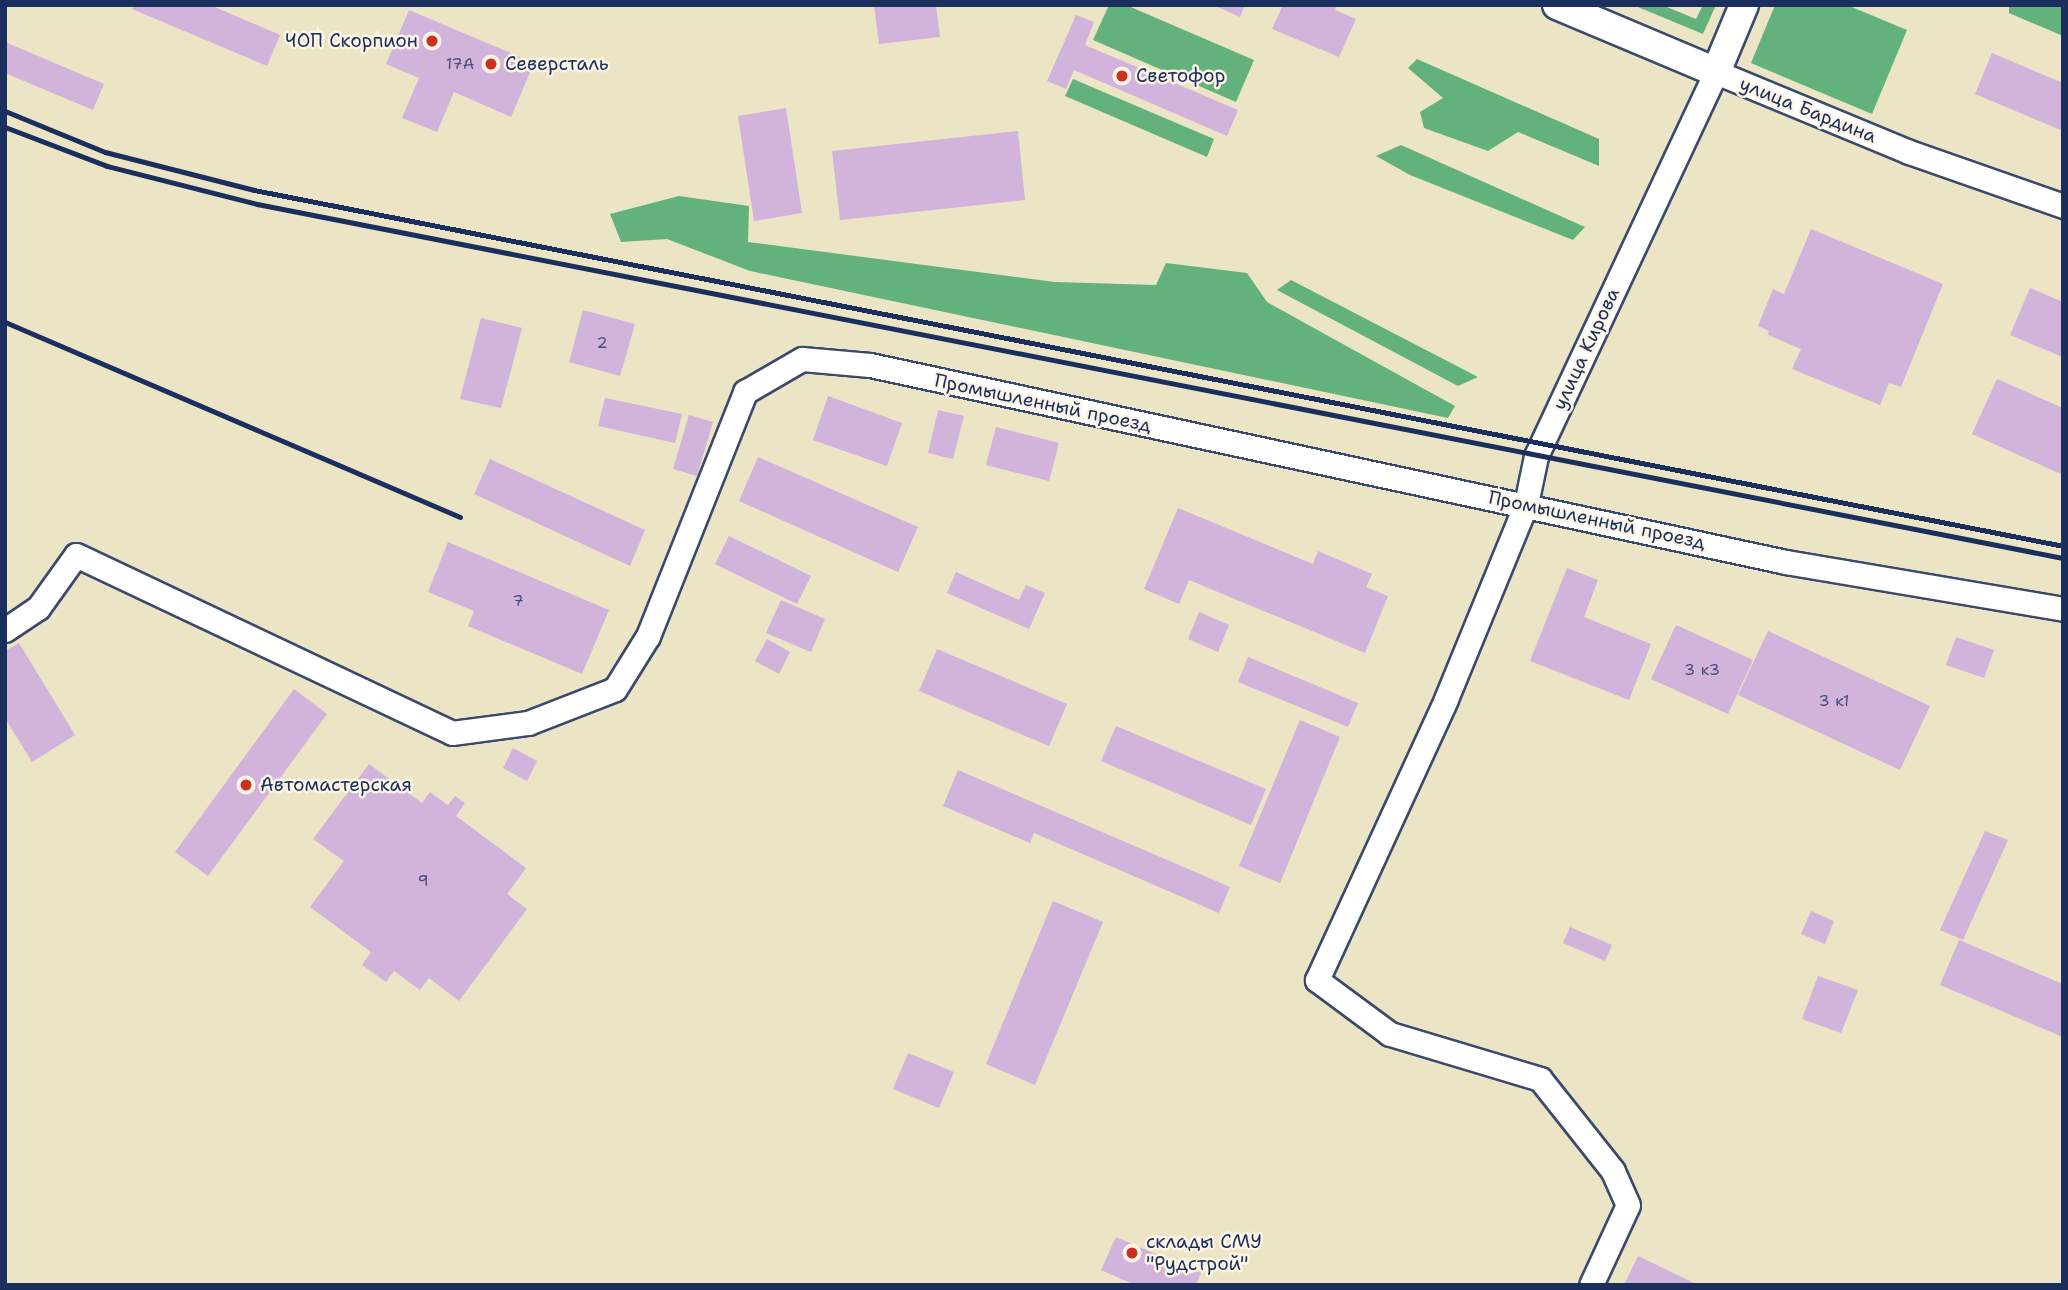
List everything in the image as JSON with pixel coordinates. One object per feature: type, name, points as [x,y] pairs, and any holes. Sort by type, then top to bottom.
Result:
[{"type":"street","name":"улица Бардина","points":[[1557,5],[1909,152],[2063,206]]},
{"type":"street","name":"улица Кирова","points":[[1591,1285],[1628,1205],[1614,1171],[1541,1079],[1390,1034],[1317,980],[1446,699],[1526,504],[1536,456],[1716,72],[1744,5]]},
{"type":"street","name":"Промышленный проезд","points":[[5,630],[38,608],[76,555],[453,733],[528,723],[615,689],[648,636],[745,392],[802,359],[870,365],[1786,562],[2063,609]]},
{"type":"green space","points":[[1109,5],[1126,5],[1254,60],[1236,102],[1093,40]]},
{"type":"green space","points":[[1633,5],[1662,5],[1696,19],[1703,5],[1716,5],[1703,34]]},
{"type":"green space","points":[[1775,5],[1847,5],[1907,30],[1872,114],[1751,63]]},
{"type":"green space","points":[[2009,5],[2063,5],[2063,36],[2009,13]]},
{"type":"green space","points":[[1417,59],[1599,139],[1599,166],[1518,132],[1488,151],[1424,128],[1420,112],[1443,98],[1408,68]]},
{"type":"green space","points":[[1073,79],[1214,139],[1207,157],[1065,96]]},
{"type":"green space","points":[[1401,145],[1585,227],[1573,240],[1410,175],[1376,156]]},
{"type":"green space","points":[[679,196],[749,206],[748,242],[1055,282],[1156,285],[1166,263],[1247,273],[1267,302],[1455,406],[1448,418],[750,271],[667,239],[621,242],[610,214]]},
{"type":"green space","points":[[1291,280],[1478,377],[1458,386],[1277,290]]},
{"type":"building","points":[[134,5],[210,5],[280,35],[267,66],[132,9]]},
{"type":"building","points":[[874,5],[936,5],[940,37],[879,44]]},
{"type":"building","points":[[1213,5],[1245,5],[1240,17]]},
{"type":"building","points":[[1283,5],[1337,5],[1335,10],[1356,19],[1339,57],[1272,29]]},
{"type":"building","points":[[409,10],[534,63],[511,117],[454,92],[437,132],[402,118],[419,78],[386,64]]},
{"type":"building","name":"Светофор","points":[[1076,15],[1094,22],[1085,45],[1238,110],[1227,136],[1074,70],[1066,89],[1047,81]]},
{"type":"building","points":[[5,42],[104,84],[93,110],[5,73]]},
{"type":"building","points":[[1992,53],[2063,83],[2063,131],[1975,94]]},
{"type":"building","points":[[786,108],[802,213],[754,221],[738,116]]},
{"type":"building","points":[[1018,131],[1025,200],[840,220],[832,151]]},
{"type":"building","points":[[1811,229],[1943,284],[1901,387],[1889,383],[1880,405],[1792,369],[1801,349],[1768,335],[1769,331],[1758,326],[1773,289],[1784,294]]},
{"type":"building","points":[[2030,288],[2063,302],[2063,357],[2010,335]]},
{"type":"building","points":[[583,310],[635,324],[620,376],[569,362]]},
{"type":"building","points":[[481,318],[522,328],[501,408],[460,399]]},
{"type":"building","points":[[1997,379],[2063,408],[2063,475],[1972,434]]},
{"type":"building","points":[[828,396],[902,423],[887,466],[813,440]]},
{"type":"building","points":[[605,398],[682,414],[675,443],[598,426]]},
{"type":"building","points":[[938,410],[964,416],[953,459],[928,453]]},
{"type":"building","points":[[689,415],[713,422],[697,476],[673,469]]},
{"type":"building","points":[[996,427],[1059,443],[1049,481],[986,465]]},
{"type":"building","points":[[758,457],[918,527],[898,572],[739,501]]},
{"type":"building","points":[[490,459],[645,530],[630,566],[474,494]]},
{"type":"building","points":[[1178,508],[1313,564],[1318,551],[1372,574],[1366,587],[1388,596],[1365,653],[1189,580],[1179,604],[1144,589]]},
{"type":"building","points":[[729,536],[811,576],[797,604],[715,564]]},
{"type":"building","points":[[448,542],[609,610],[582,674],[468,626],[474,611],[428,592]]},
{"type":"building","points":[[1567,568],[1598,580],[1584,617],[1651,644],[1629,700],[1530,661]]},
{"type":"building","points":[[956,572],[1019,600],[1026,585],[1045,593],[1029,629],[947,593]]},
{"type":"building","points":[[781,600],[825,619],[811,652],[766,633]]},
{"type":"building","points":[[1199,612],[1229,625],[1218,652],[1188,639]]},
{"type":"building","points":[[1676,625],[1753,660],[1728,714],[1651,679]]},
{"type":"building","points":[[1768,631],[1930,706],[1900,770],[1738,695]]},
{"type":"building","points":[[1956,637],[1994,650],[1984,678],[1946,665]]},
{"type":"building","points":[[767,639],[790,652],[779,674],[755,661]]},
{"type":"building","points":[[19,643],[75,735],[32,762],[5,718],[5,651]]},
{"type":"building","points":[[937,649],[1067,704],[1049,746],[919,691]]},
{"type":"building","points":[[1248,657],[1358,703],[1348,727],[1238,682]]},
{"type":"building","points":[[294,689],[327,714],[208,876],[175,852]]},
{"type":"building","points":[[1300,720],[1340,737],[1280,883],[1239,866]]},
{"type":"building","points":[[1116,726],[1266,789],[1251,825],[1101,761]]},
{"type":"building","points":[[513,748],[537,761],[527,781],[503,768]]},
{"type":"building","points":[[369,764],[422,803],[430,792],[448,805],[455,796],[465,803],[456,816],[526,868],[507,894],[527,909],[459,1001],[429,978],[420,990],[394,971],[386,982],[362,965],[371,952],[310,907],[344,861],[313,839]]},
{"type":"building","points":[[958,770],[1230,887],[1219,913],[1034,833],[1030,843],[943,806]]},
{"type":"building","points":[[1985,831],[2008,840],[1963,940],[1940,930]]},
{"type":"building","points":[[1053,901],[1103,922],[1035,1085],[986,1064]]},
{"type":"building","points":[[1811,911],[1834,921],[1825,944],[1801,934]]},
{"type":"building","points":[[1570,927],[1612,945],[1605,961],[1563,943]]},
{"type":"building","points":[[1959,940],[2063,984],[2063,1037],[1940,985]]},
{"type":"building","points":[[1818,976],[1858,990],[1841,1033],[1802,1019]]},
{"type":"building","points":[[908,1053],[954,1072],[939,1108],[893,1089]]},
{"type":"building","name":"склады СМУ \"Рудстрой\"","points":[[1116,1237],[1201,1273],[1196,1285],[1135,1285],[1101,1270]]},
{"type":"building","points":[[1638,1256],[1698,1285],[1624,1285]]},
{"type":"railway","points":[[5,111],[105,152],[254,190],[2063,546]]},
{"type":"railway","points":[[5,127],[107,166],[257,204],[2063,558]]},
{"type":"railway","points":[[5,322],[460,517]]},
{"type":"place","name":"ЧОП Скорпион","points":[[432,41]]},
{"type":"place","name":"Северсталь","points":[[491,64]]},
{"type":"place","name":"Светофор","points":[[1122,76]]},
{"type":"place","name":"Автомастерская","points":[[246,785]]},
{"type":"place","name":"склады СМУ \"Рудстрой\"","points":[[1132,1253]]}]
